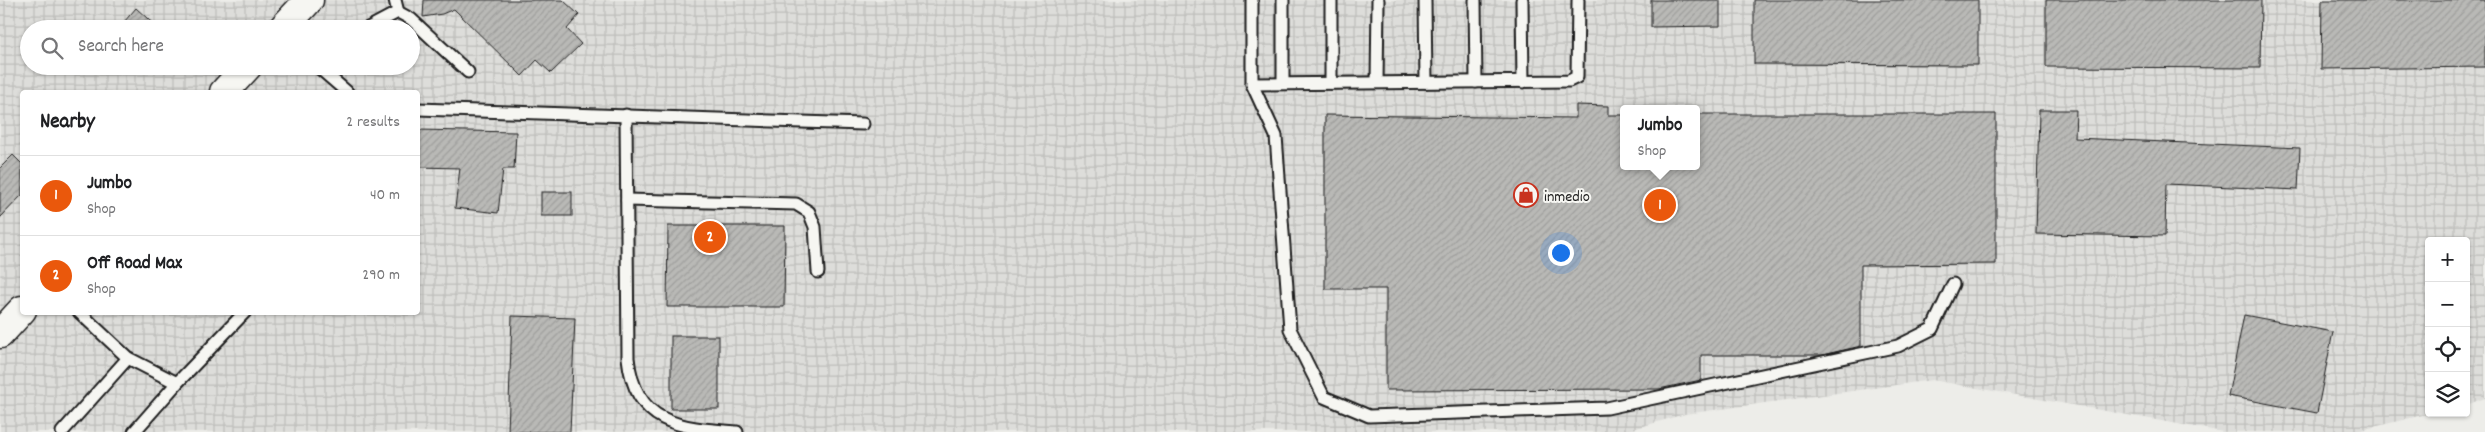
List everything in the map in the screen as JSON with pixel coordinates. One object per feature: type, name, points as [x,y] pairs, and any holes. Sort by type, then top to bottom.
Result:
[{"type":"main road","points":[[290,20],[309,0]]},
{"type":"main road","points":[[226,90],[240,75]]},
{"type":"main road","points":[[0,334],[20,312]]},
{"type":"lane","points":[[395,0],[398,12],[411,20]]},
{"type":"lane","points":[[1252,0],[1252,84],[1276,136],[1290,329],[1324,397],[1369,416],[1606,408],[1898,346],[1932,329],[1953,284]]},
{"type":"lane","points":[[1282,0],[1283,83]]},
{"type":"lane","points":[[1331,0],[1331,83]]},
{"type":"lane","points":[[1377,82],[1378,0]]},
{"type":"lane","points":[[1425,0],[1426,82]]},
{"type":"lane","points":[[1475,0],[1476,82]]},
{"type":"lane","points":[[1522,0],[1523,82]]},
{"type":"lane","points":[[1252,84],[1569,81],[1577,77],[1578,0]]},
{"type":"lane","points":[[383,20],[398,12]]},
{"type":"lane","points":[[420,28],[468,72]]},
{"type":"lane","points":[[327,75],[345,90]]},
{"type":"lane","points":[[420,109],[863,124]]},
{"type":"lane","points":[[626,115],[628,358],[634,384],[648,407],[667,421],[689,428],[737,432]]},
{"type":"lane","points":[[627,200],[796,204],[809,212],[815,227],[818,272]]},
{"type":"lane","points":[[82,315],[128,358],[177,382]]},
{"type":"lane","points":[[134,432],[177,382],[242,315]]},
{"type":"lane","points":[[62,432],[128,358]]},
{"type":"shaded area","points":[[0,0],[2485,0],[2485,398],[2470,404],[2470,237],[2425,237],[2425,414],[2353,432],[2223,432],[1932,380],[1685,414],[1623,432],[0,432]]},
{"type":"building","points":[[424,0],[563,0],[579,15],[567,29],[581,44],[551,73],[537,60],[522,76],[454,9],[442,14],[423,17]]},
{"type":"building","points":[[1651,0],[1720,0],[1720,26],[1651,27]]},
{"type":"building","points":[[1754,0],[1978,0],[1978,65],[1754,64]]},
{"type":"building","points":[[2046,0],[2261,0],[2260,68],[2046,67]]},
{"type":"building","points":[[2322,0],[2485,0],[2485,67],[2321,69]]},
{"type":"building","points":[[136,8],[149,20],[126,20]]},
{"type":"building","points":[[1576,105],[1608,106],[1608,115],[1620,115],[1620,170],[1700,170],[1700,114],[1996,114],[1996,264],[1861,265],[1861,346],[1822,355],[1701,355],[1701,380],[1659,389],[1386,390],[1386,289],[1325,289],[1325,115],[1576,118]]},
{"type":"building","points":[[2039,110],[2076,110],[2075,138],[2300,148],[2298,190],[2166,184],[2165,236],[2036,234]]},
{"type":"building","points":[[420,130],[516,132],[514,169],[503,169],[498,213],[455,208],[460,168],[420,167]]},
{"type":"building","points":[[13,155],[20,162],[20,197],[0,218],[0,168]]},
{"type":"building","points":[[541,192],[572,192],[572,216],[541,216]]},
{"type":"building","points":[[668,226],[785,226],[784,307],[667,307]]},
{"type":"building","points":[[2244,315],[2333,332],[2317,413],[2228,396]]},
{"type":"building","points":[[512,316],[575,318],[570,432],[508,432]]},
{"type":"building","points":[[671,336],[719,336],[719,409],[671,409]]},
{"type":"place","name":"inmedio","points":[[1526,195]]},
{"type":"place","name":"Jumbo","points":[[1660,205]]},
{"type":"place","name":"Off Road Max","points":[[710,237]]}]
